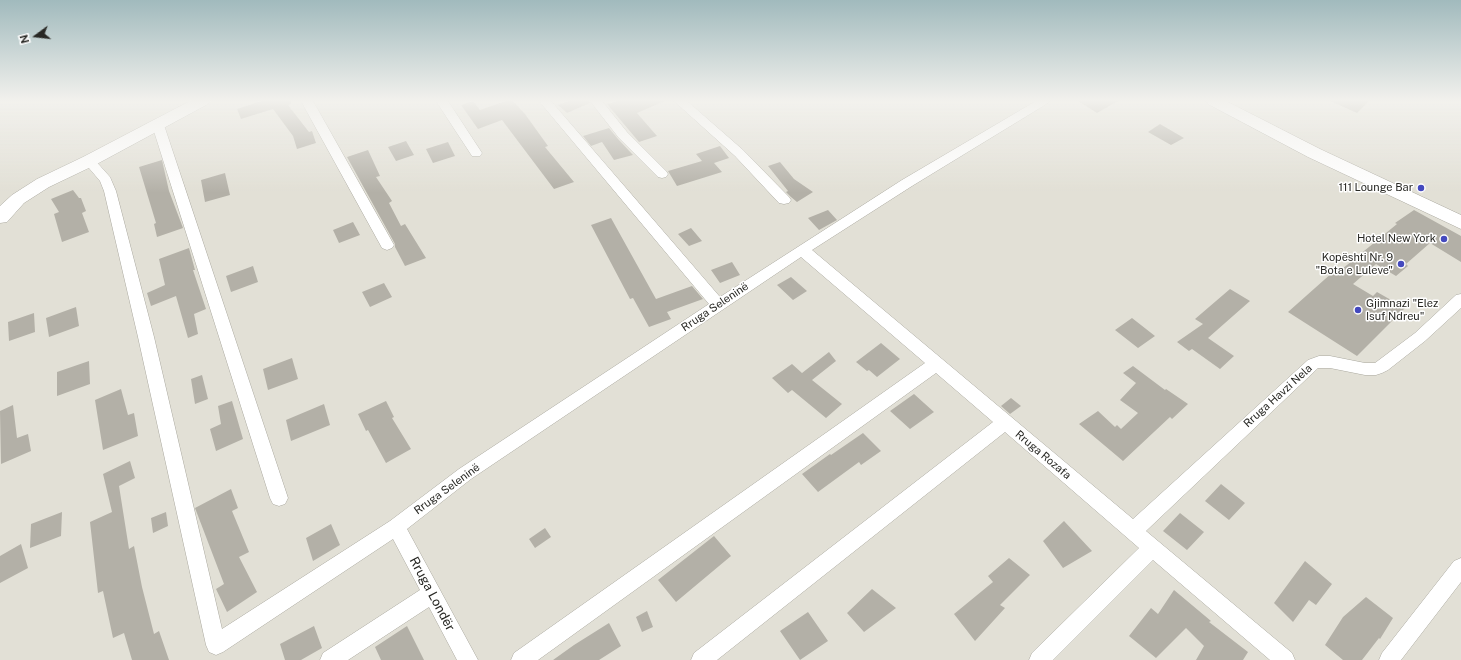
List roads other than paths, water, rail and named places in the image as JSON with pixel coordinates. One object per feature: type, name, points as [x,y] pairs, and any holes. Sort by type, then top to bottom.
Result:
[{"type":"main road","points":[[0,217],[28,191],[145,132]]},
{"type":"main road","points":[[1273,132],[1314,153],[1461,223]]},
{"type":"street","points":[[160,132],[279,498]]},
{"type":"street","points":[[324,132],[388,245]]},
{"type":"street","points":[[463,132],[476,152]]},
{"type":"street","points":[[574,132],[718,306]]},
{"type":"street","points":[[620,132],[662,174]]},
{"type":"street","points":[[715,132],[739,153],[784,200]]},
{"type":"street","name":"Rruga Seleninë","points":[[89,161],[106,180],[110,191],[148,344],[216,645],[396,527],[465,474],[802,250],[907,183],[993,132]]},
{"type":"street","name":"Rruga Rozafa","points":[[802,250],[1285,660]]},
{"type":"street","name":"Rruga Havzi Nela","points":[[1133,531],[1313,364],[1319,362],[1330,362],[1370,369],[1376,369],[1383,366],[1420,337],[1461,299]]},
{"type":"street","points":[[521,660],[936,364]]},
{"type":"street","points":[[701,660],[1005,422]]},
{"type":"street","name":"Rruga Londër","points":[[396,527],[468,660]]},
{"type":"street","points":[[1039,660],[1152,548]]},
{"type":"street","points":[[1389,660],[1461,567]]},
{"type":"street","points":[[330,660],[432,594]]},
{"type":"place","name":"111 Lounge Bar","points":[[1421,188]]},
{"type":"place","name":"Hotel New York","points":[[1444,239]]},
{"type":"place","name":"Kopështi Nr. 9 \"Bota e Luleve\"","points":[[1401,264]]},
{"type":"place","name":"Gjimnazi \"Elez Isuf Ndreu\"","points":[[1358,310]]}]
